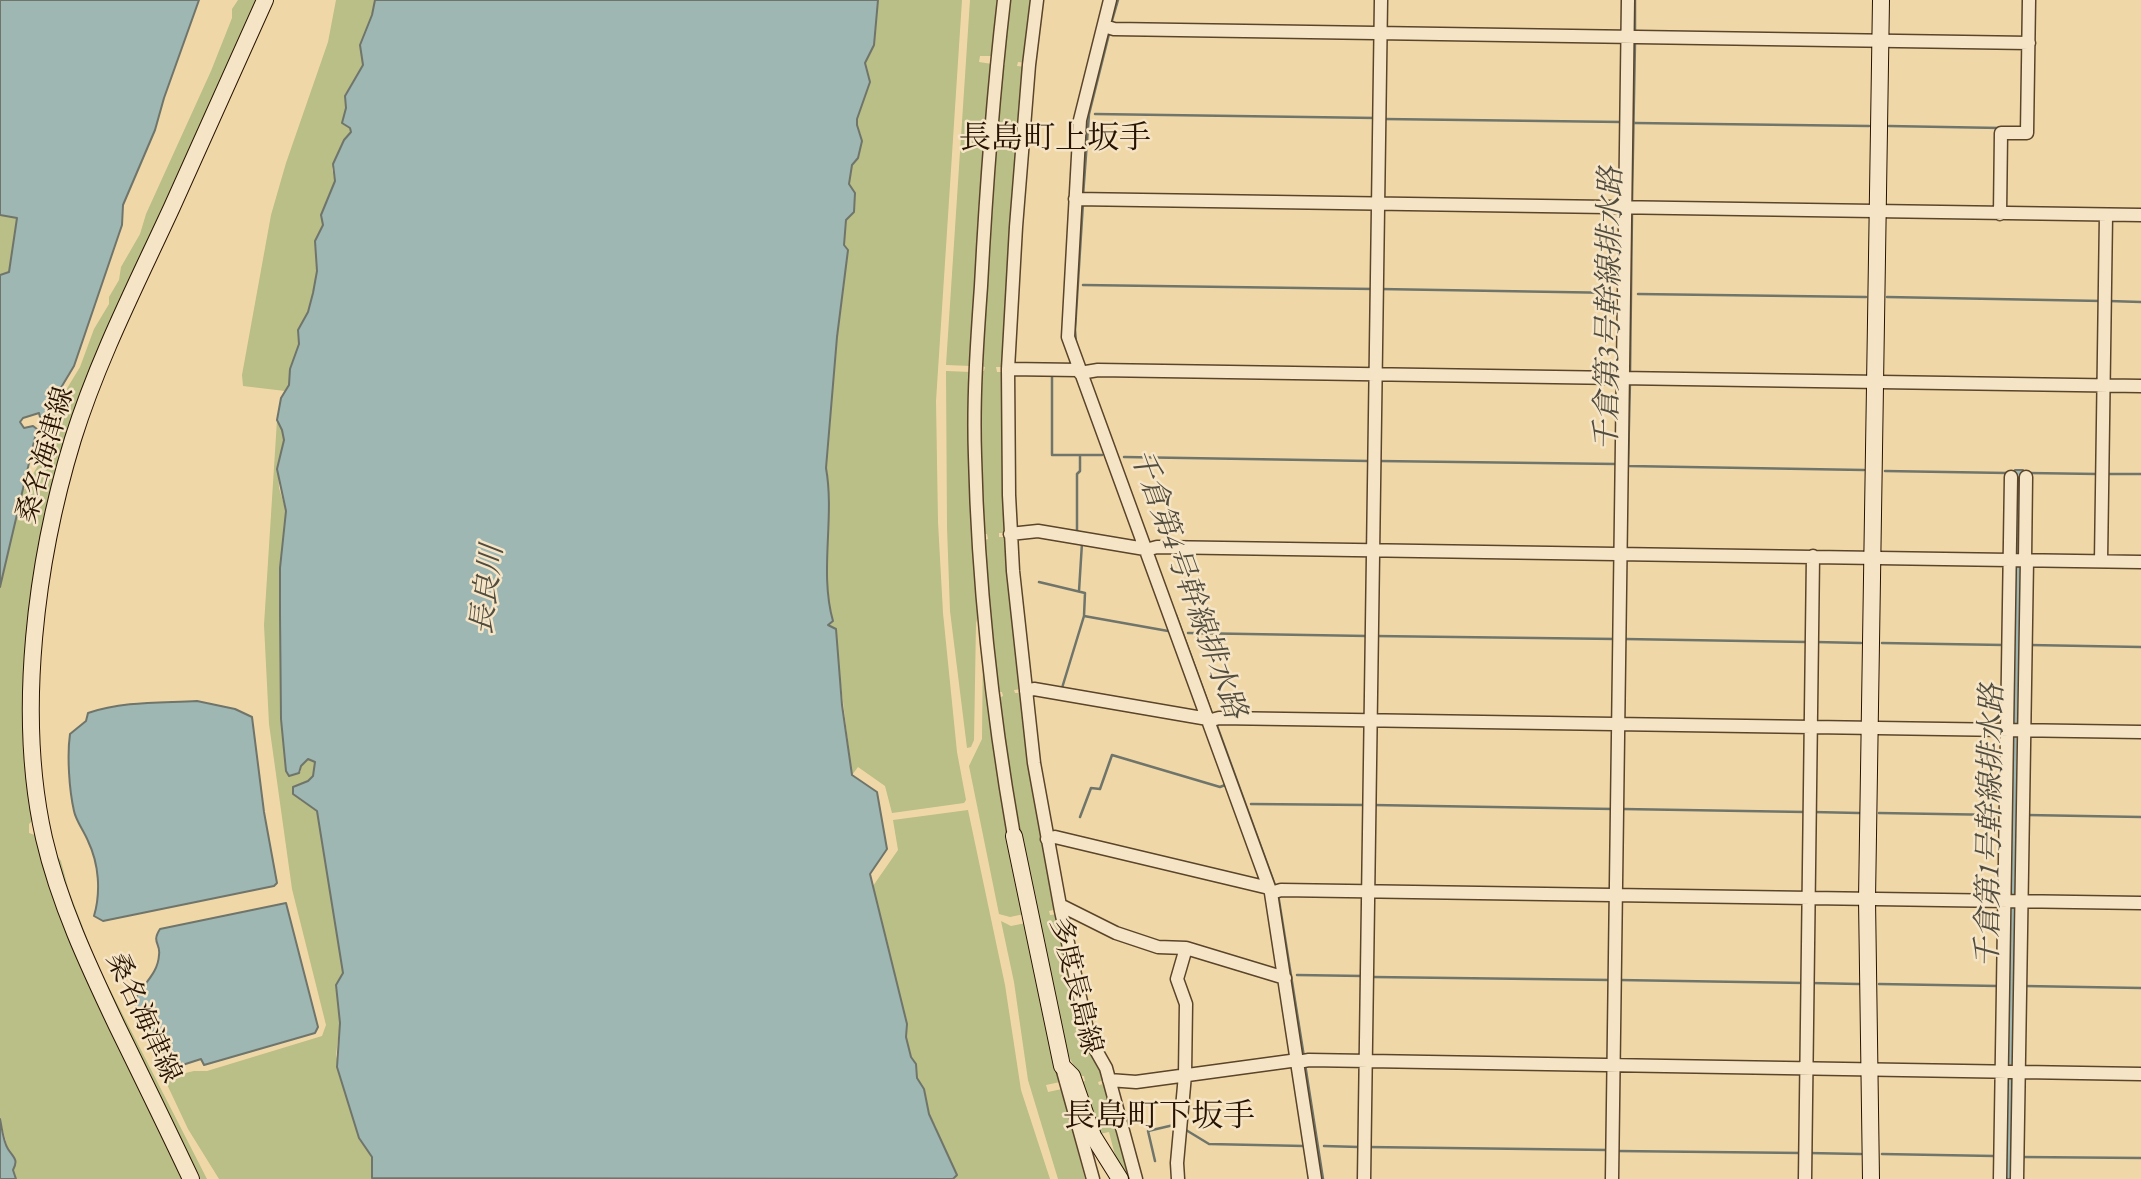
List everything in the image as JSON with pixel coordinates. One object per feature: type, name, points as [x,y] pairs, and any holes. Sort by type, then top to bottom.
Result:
[{"type":"main road","name":"桑名海津線","points":[[191,1179],[88,965],[58,886],[39,815],[32,762],[31,687],[39,600],[52,523],[73,439],[103,356],[265,0]]},
{"type":"main road","points":[[1871,1179],[1867,899],[1881,0]]},
{"type":"main road","name":"多度長島線","points":[[1014,836],[1062,1066],[1072,1076],[1093,1136],[1119,1179]]},
{"type":"street","points":[[1004,0],[986,201],[976,368],[975,453],[978,533],[990,671],[1014,836]]},
{"type":"street","points":[[1037,0],[1013,260],[1008,369],[1010,534],[1034,763],[1047,839],[1089,1038],[1106,1068],[1136,1179]]},
{"type":"street","points":[[1110,0],[1108,28],[1080,120],[1080,199],[1068,331],[1274,891],[1284,978],[1302,1061],[1315,1179]]},
{"type":"street","points":[[1364,1179],[1381,0]]},
{"type":"street","points":[[1612,1179],[1622,553],[1628,378],[1632,38],[1629,0]]},
{"type":"street","points":[[2000,214],[2001,132],[2027,133],[2029,0]]},
{"type":"street","points":[[1108,28],[2029,43]]},
{"type":"street","points":[[1080,199],[2141,215]]},
{"type":"street","points":[[2101,561],[2106,215]]},
{"type":"street","points":[[1008,369],[2141,386]]},
{"type":"street","points":[[2011,477],[2019,560],[2015,730]]},
{"type":"street","points":[[2017,1179],[2010,1072],[2012,901],[2019,560],[2026,477]]},
{"type":"street","points":[[1010,534],[1038,531],[1149,549],[1622,553],[2141,562]]},
{"type":"street","points":[[1805,1179],[1813,556]]},
{"type":"street","points":[[1026,691],[1034,689],[1211,720],[2141,732]]},
{"type":"street","points":[[1047,839],[1055,837],[1274,891],[2141,903]]},
{"type":"street","points":[[1060,905],[1116,933],[1158,947],[1186,948],[1284,978]]},
{"type":"street","points":[[1178,1179],[1185,1075],[1186,1004],[1177,979],[1186,948]]},
{"type":"street","points":[[1110,1080],[1136,1082],[1302,1061],[2141,1074]]},
{"type":"street","points":[[1062,1066],[1093,1179]]},
{"type":"street","points":[[2000,1179],[2010,1072]]},
{"type":"green space","points":[[238,0],[256,0],[139,259],[44,544],[35,818],[29,824],[29,833],[38,836],[186,1179],[16,1179],[0,1119],[0,584],[24,428],[33,426],[37,429],[22,491],[30,484],[49,447],[46,423],[80,367],[94,329],[109,304],[109,297],[119,280],[121,267],[140,234],[146,214],[211,71],[232,18],[232,9]]},
{"type":"green space","points":[[336,0],[375,0],[360,45],[363,65],[345,96],[346,108],[342,123],[350,128],[351,133],[344,140],[332,169],[335,181],[321,215],[323,225],[315,241],[317,271],[313,293],[308,312],[301,324],[299,343],[290,369],[289,385],[285,391],[243,386],[242,375],[271,215],[328,42]]},
{"type":"green space","points":[[878,0],[962,0],[936,401],[943,613],[957,752],[966,800],[964,803],[892,813],[885,786],[858,767],[852,775],[834,628],[828,625],[833,621],[827,583],[826,468],[837,337],[848,251],[844,245],[846,220],[854,191],[849,184],[852,165],[858,158],[861,135],[857,119],[870,82],[865,63],[874,45]]},
{"type":"green space","points":[[970,0],[1000,0],[993,56],[980,56],[979,62],[992,64],[971,366],[946,365]]},
{"type":"green space","points":[[1010,0],[1034,0],[1027,63],[1018,62],[1017,66],[1025,67],[1005,367],[996,367],[997,372],[1005,372],[1007,533],[999,533],[999,537],[1007,537],[1022,689],[1014,690],[1015,693],[1023,693],[1058,909],[1049,911],[1050,915],[1059,914],[1107,1079],[1098,1082],[1099,1085],[1108,1083],[1134,1179],[1124,1179],[1109,1132],[1099,1134],[1082,1082],[1085,1081],[1084,1076],[1080,1076],[1062,1045],[1018,835],[999,698],[1003,696],[1002,692],[999,692],[990,623],[984,540],[988,539],[987,534],[984,534],[981,453],[981,371],[984,371],[985,367],[981,366],[1002,65],[1005,65],[1002,60]]},
{"type":"green space","points":[[3,214],[17,218],[9,273],[0,276],[0,215]]},
{"type":"green space","points":[[946,371],[971,372],[979,613],[976,623],[974,740],[971,747],[967,748],[950,611]]},
{"type":"green space","points":[[277,420],[283,430],[284,440],[278,464],[279,488],[286,511],[280,568],[280,615],[281,719],[286,771],[301,772],[301,766],[308,759],[315,762],[313,776],[300,800],[317,811],[343,974],[336,985],[340,1023],[336,1055],[359,1138],[372,1157],[372,1179],[219,1179],[188,1129],[164,1078],[207,1071],[322,1036],[326,1025],[292,889],[269,724],[264,625]]},
{"type":"green space","points":[[983,641],[1024,914],[1010,917],[999,914],[969,766],[982,739]]},
{"type":"green space","points":[[968,810],[1005,985],[1021,1090],[1050,1179],[953,1179],[929,1114],[924,1089],[917,1078],[916,1064],[911,1057],[906,1037],[907,1024],[873,886],[898,850],[893,820]]},
{"type":"green space","points":[[52,848],[61,861],[69,891],[97,964],[207,1179],[198,1179],[81,936]]},
{"type":"green space","points":[[1001,921],[1011,926],[1026,923],[1060,1082],[1046,1085],[1048,1092],[1062,1089],[1085,1179],[1058,1179],[1028,1080],[1014,982]]},
{"type":"water","points":[[0,0],[199,0],[155,130],[123,205],[122,225],[74,366],[41,421],[39,413],[23,418],[20,422],[24,428],[33,426],[37,429],[0,587],[0,275],[9,272],[17,218],[0,215]]},
{"type":"water","name":"長良川","points":[[375,0],[878,0],[874,45],[865,63],[870,82],[857,119],[862,141],[858,158],[852,165],[849,184],[855,193],[854,212],[846,220],[844,245],[848,250],[837,337],[826,468],[829,506],[827,583],[833,621],[828,625],[836,629],[842,705],[852,775],[877,792],[887,849],[870,874],[907,1024],[906,1037],[911,1057],[916,1064],[917,1078],[924,1089],[929,1114],[957,1175],[953,1179],[372,1178],[372,1157],[359,1138],[337,1067],[340,1023],[336,985],[343,973],[317,811],[293,794],[293,787],[313,776],[315,762],[308,759],[301,766],[299,773],[289,776],[286,771],[281,719],[280,568],[286,511],[277,469],[284,440],[277,420],[281,398],[289,385],[290,369],[299,344],[298,330],[308,312],[313,293],[317,271],[315,241],[323,225],[321,215],[335,181],[333,164],[344,140],[351,132],[350,128],[342,123],[346,108],[345,96],[363,65],[360,45]]},
{"type":"water","points":[[2015,470],[2023,470],[2011,1179],[2003,1179]]},
{"type":"water","points":[[197,701],[235,709],[252,717],[264,812],[277,883],[274,886],[103,921],[94,916],[98,897],[97,869],[72,802],[70,734],[86,721],[88,713],[101,709],[142,703]]},
{"type":"water","points":[[286,903],[318,1027],[315,1033],[204,1065],[201,1059],[170,1069],[156,1036],[135,1004],[135,999],[158,962],[156,937],[160,929]]},
{"type":"water","points":[[0,1119],[5,1142],[15,1161],[13,1170],[16,1179],[0,1179]]},
{"type":"waterway","name":"千倉第4号幹線排水路","points":[[1111,24],[1118,0]]},
{"type":"waterway","name":"千倉第3号幹線排水路","points":[[1635,0],[1635,32]]},
{"type":"waterway","name":"千倉第4号幹線排水路","points":[[1083,196],[1089,114],[1110,30]]},
{"type":"waterway","name":"千倉第3号幹線排水路","points":[[1632,203],[1635,42]]},
{"type":"waterway","points":[[1095,114],[1376,118]]},
{"type":"waterway","points":[[1384,119],[1622,122]]},
{"type":"waterway","points":[[1635,123],[1869,126]]},
{"type":"waterway","points":[[1889,126],[2000,128]]},
{"type":"waterway","name":"千倉第4号幹線排水路","points":[[1076,342],[1083,203]]},
{"type":"waterway","name":"千倉第3号幹線排水路","points":[[1630,375],[1632,213]]},
{"type":"waterway","points":[[1083,285],[1374,289]]},
{"type":"waterway","points":[[1380,289],[1618,293]]},
{"type":"waterway","points":[[1638,294],[1866,297]]},
{"type":"waterway","points":[[1887,297],[2102,301]]},
{"type":"waterway","points":[[2109,301],[2141,302]]},
{"type":"waterway","points":[[1052,375],[1052,455],[1102,455]]},
{"type":"waterway","name":"千倉第3号幹線排水路","points":[[1630,381],[1628,466],[1864,470]]},
{"type":"waterway","points":[[1077,531],[1077,474],[1080,471],[1080,455]]},
{"type":"waterway","points":[[1124,457],[1369,461]]},
{"type":"waterway","points":[[1379,461],[1617,464]]},
{"type":"waterway","points":[[1885,471],[2007,473]]},
{"type":"waterway","points":[[2028,473],[2098,474]]},
{"type":"waterway","points":[[2105,474],[2141,474]]},
{"type":"waterway","points":[[1079,591],[1082,543]]},
{"type":"waterway","points":[[1039,582],[1085,593],[1084,616],[1168,631]]},
{"type":"waterway","name":"千倉第4号幹線排水路","points":[[1176,615],[1212,714]]},
{"type":"waterway","points":[[1062,688],[1084,616]]},
{"type":"waterway","points":[[1188,633],[1367,636]]},
{"type":"waterway","points":[[1375,636],[1616,639]]},
{"type":"waterway","points":[[1625,639],[1807,642]]},
{"type":"waterway","points":[[1816,642],[1861,643]]},
{"type":"waterway","points":[[1882,643],[2004,645]]},
{"type":"waterway","points":[[2030,645],[2141,647]]},
{"type":"waterway","name":"千倉第4号幹線排水路","points":[[1216,723],[1276,888]]},
{"type":"waterway","points":[[1080,817],[1091,788],[1100,789],[1112,755],[1220,787],[1225,785]]},
{"type":"waterway","points":[[1251,804],[1365,805]]},
{"type":"waterway","points":[[1373,805],[1613,809]]},
{"type":"waterway","points":[[1623,809],[1805,812]]},
{"type":"waterway","points":[[1813,812],[1859,813]]},
{"type":"waterway","name":"千倉第1号幹線排水路","points":[[1879,813],[2002,815]]},
{"type":"waterway","points":[[2027,815],[2141,817]]},
{"type":"waterway","name":"千倉第4号幹線排水路","points":[[1278,894],[1304,1057]]},
{"type":"waterway","points":[[1297,975],[1363,976]]},
{"type":"waterway","points":[[1373,977],[1611,980]]},
{"type":"waterway","points":[[1619,980],[1805,983]]},
{"type":"waterway","points":[[1811,983],[1859,984]]},
{"type":"waterway","points":[[1879,984],[1998,986]]},
{"type":"waterway","points":[[2025,986],[2141,988]]},
{"type":"waterway","name":"千倉第4号幹線排水路","points":[[1305,1064],[1323,1179]]},
{"type":"waterway","points":[[1155,1161],[1148,1131],[1178,1124]]},
{"type":"waterway","points":[[1186,1130],[1209,1144],[1304,1146]]},
{"type":"waterway","points":[[1324,1146],[1359,1147]]},
{"type":"waterway","points":[[1367,1147],[1608,1150]]},
{"type":"waterway","points":[[1617,1151],[1802,1153]]},
{"type":"waterway","points":[[1808,1153],[1861,1154]]},
{"type":"waterway","points":[[1882,1154],[1994,1156]]},
{"type":"waterway","points":[[2022,1157],[2141,1158]]},
{"type":"district","name":"長島町上坂手","points":[[1055,139]]},
{"type":"district","name":"長島町下坂手","points":[[1159,1117]]}]
